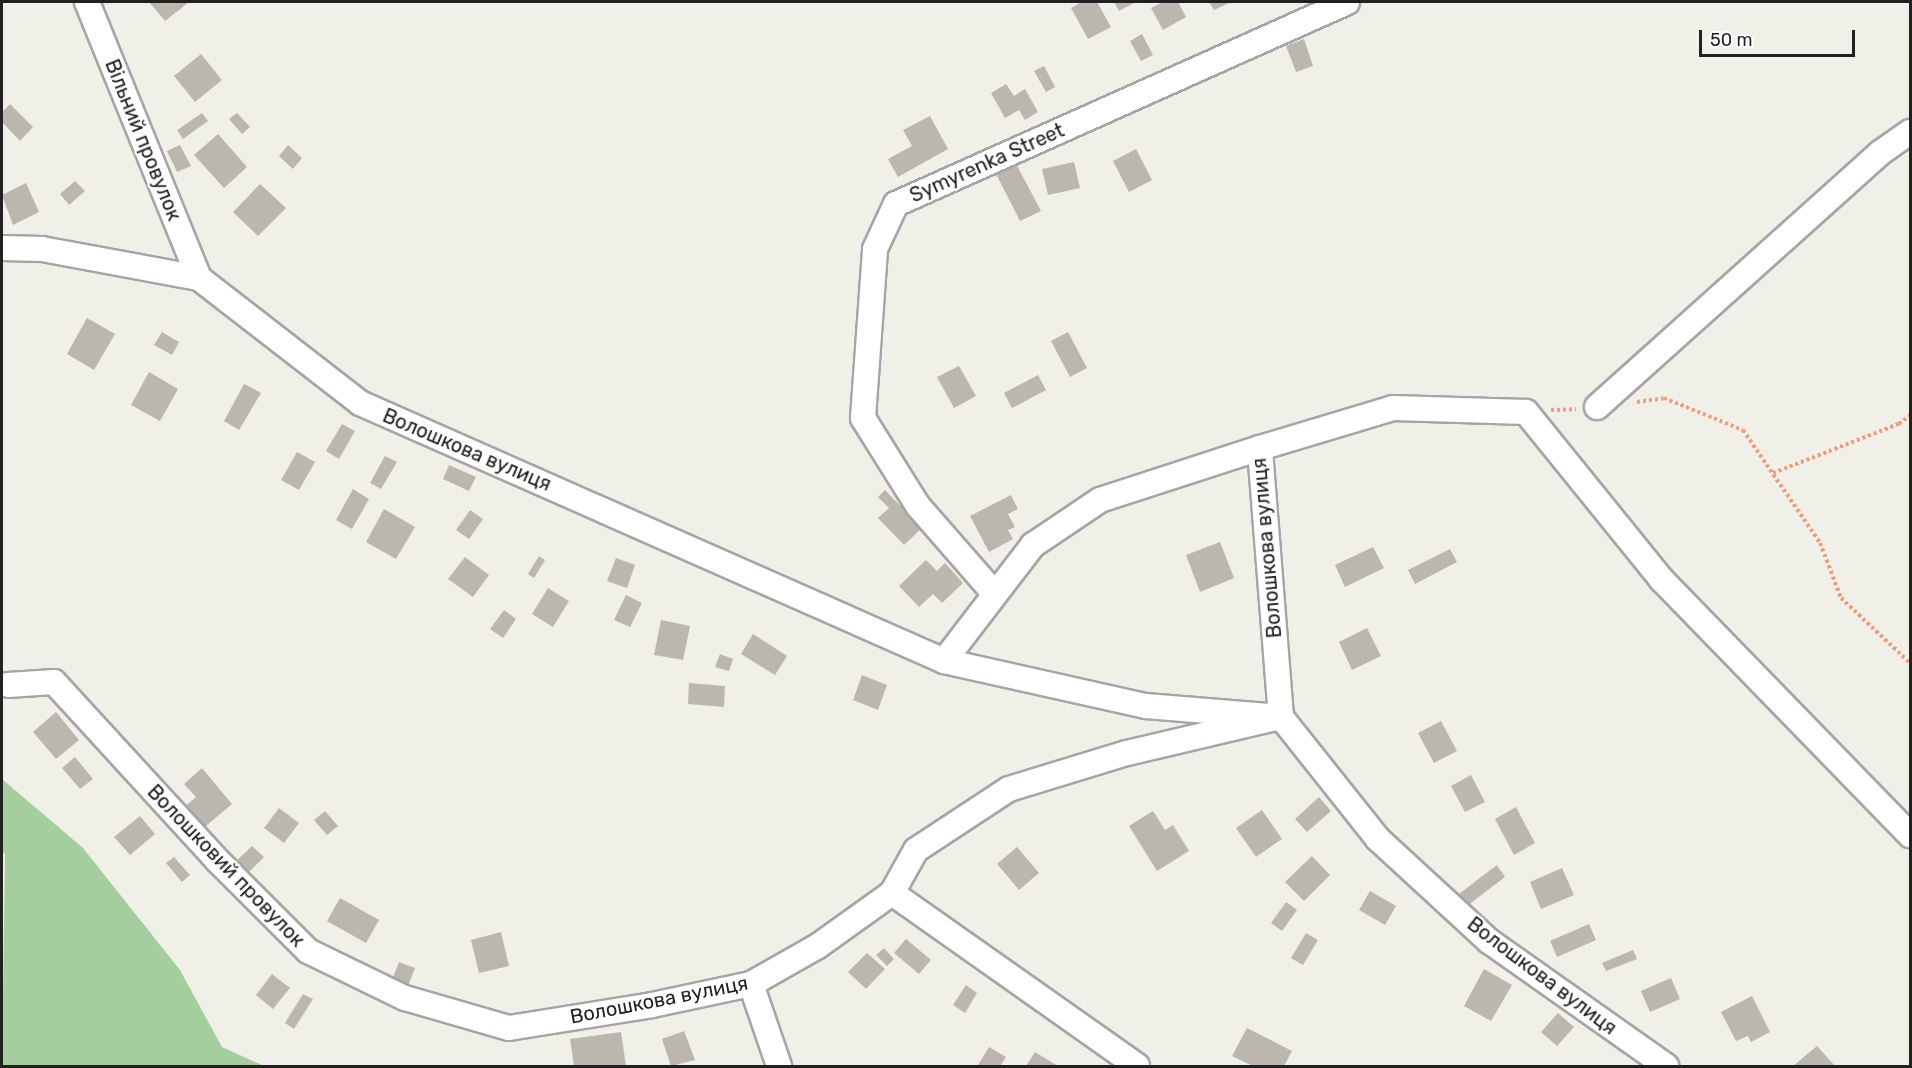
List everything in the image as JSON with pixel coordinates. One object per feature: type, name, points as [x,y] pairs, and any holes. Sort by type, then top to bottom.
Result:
[{"type":"street","name":"Вільний провулок","points":[[87,2],[200,278]]},
{"type":"street","name":"Symyrenka Street","points":[[994,593],[918,506],[863,418],[875,249],[896,204],[1347,2]]},
{"type":"street","points":[[1597,407],[1880,153],[1911,132]]},
{"type":"street","name":"Волошкова вулиця","points":[[2,248],[42,249],[200,278],[360,403],[944,661],[1146,706],[1281,717]]},
{"type":"street","points":[[1260,448],[1393,408],[1526,412],[1662,579],[1911,835]]},
{"type":"street","name":"Волошкова вулиця","points":[[944,661],[1033,545],[1100,500],[1260,448],[1281,717],[1378,839],[1489,941],[1666,1066]]},
{"type":"street","name":"Волошковий провулок","points":[[8,685],[54,682],[218,861],[308,951],[405,998],[509,1028]]},
{"type":"street","name":"Волошкова вулиця","points":[[509,1028],[652,1005],[751,984],[818,946],[892,893],[916,850],[1008,789],[1127,753],[1281,717]]},
{"type":"street","points":[[892,893],[1137,1066]]},
{"type":"street","points":[[751,984],[779,1066]]},
{"type":"path","points":[[1526,412],[1597,407],[1664,398],[1743,430],[1820,543],[1841,598],[1911,663]]},
{"type":"path","points":[[1773,473],[1899,424],[1911,415]]},
{"type":"green space","points":[[2,779],[83,848],[180,970],[222,1047],[264,1066],[2,1066],[5,854],[2,852]]},
{"type":"building","points":[[149,2],[189,2],[165,21]]},
{"type":"building","points":[[1082,2],[1097,2],[1111,27],[1088,39],[1071,8]]},
{"type":"building","points":[[1114,2],[1133,2],[1134,3],[1119,11]]},
{"type":"building","points":[[1163,2],[1178,2],[1186,17],[1163,30],[1151,8]]},
{"type":"building","points":[[1209,2],[1231,2],[1214,10]]},
{"type":"building","points":[[1142,34],[1153,55],[1141,61],[1130,41]]},
{"type":"building","points":[[1304,39],[1313,66],[1296,72],[1286,46]]},
{"type":"building","points":[[201,54],[222,80],[195,102],[174,76]]},
{"type":"building","points":[[1044,66],[1055,87],[1046,92],[1034,71]]},
{"type":"building","points":[[1006,84],[1014,96],[1025,89],[1038,112],[1025,120],[1019,110],[1005,118],[991,93]]},
{"type":"building","points":[[10,104],[33,127],[20,141],[2,122],[2,112]]},
{"type":"building","points":[[202,113],[208,121],[183,139],[177,130]]},
{"type":"building","points":[[237,113],[250,127],[242,134],[229,119]]},
{"type":"building","points":[[930,116],[948,149],[898,177],[888,159],[912,146],[903,130]]},
{"type":"building","points":[[218,134],[247,167],[224,188],[194,155]]},
{"type":"building","points":[[180,145],[191,166],[177,172],[167,151]]},
{"type":"building","points":[[288,145],[302,158],[293,169],[279,156]]},
{"type":"building","points":[[1136,149],[1152,180],[1129,192],[1113,161]]},
{"type":"building","points":[[1014,160],[1041,211],[1020,221],[994,170]]},
{"type":"building","points":[[1074,162],[1080,188],[1048,195],[1042,169]]},
{"type":"building","points":[[75,181],[85,191],[69,205],[60,194]]},
{"type":"building","points":[[26,183],[39,212],[13,225],[2,195]]},
{"type":"building","points":[[260,184],[286,208],[258,236],[233,212]]},
{"type":"building","points":[[87,318],[115,334],[94,370],[67,354]]},
{"type":"building","points":[[162,332],[179,342],[172,355],[154,345]]},
{"type":"building","points":[[1068,332],[1087,368],[1070,377],[1051,341]]},
{"type":"building","points":[[959,366],[976,396],[954,408],[937,377]]},
{"type":"building","points":[[149,372],[178,389],[160,421],[131,405]]},
{"type":"building","points":[[1038,375],[1046,390],[1012,408],[1004,393]]},
{"type":"building","points":[[244,384],[261,393],[239,430],[224,421]]},
{"type":"building","points":[[342,424],[355,431],[339,459],[326,451]]},
{"type":"building","points":[[297,452],[315,462],[299,490],[281,480]]},
{"type":"building","points":[[385,456],[397,462],[381,489],[370,483]]},
{"type":"building","points":[[449,465],[476,477],[469,491],[443,479]]},
{"type":"building","points":[[353,489],[369,499],[352,529],[336,520]]},
{"type":"building","points":[[885,490],[922,528],[904,545],[878,518],[889,508],[878,497]]},
{"type":"building","points":[[1011,495],[1018,509],[1008,514],[1015,527],[1008,530],[1013,539],[989,552],[970,516]]},
{"type":"building","points":[[384,509],[415,527],[396,559],[366,542]]},
{"type":"building","points":[[470,510],[483,519],[469,539],[456,530]]},
{"type":"building","points":[[1220,542],[1234,578],[1200,592],[1186,555]]},
{"type":"building","points":[[1373,547],[1384,568],[1345,587],[1335,565]]},
{"type":"building","points":[[1450,549],[1457,562],[1415,584],[1408,570]]},
{"type":"building","points":[[539,556],[545,560],[534,578],[528,574]]},
{"type":"building","points":[[465,557],[489,575],[473,597],[448,579]]},
{"type":"building","points":[[616,558],[635,565],[627,588],[607,581]]},
{"type":"building","points":[[926,560],[937,571],[945,563],[963,583],[942,603],[933,594],[919,607],[899,586]]},
{"type":"building","points":[[548,588],[569,601],[553,627],[532,614]]},
{"type":"building","points":[[626,595],[642,603],[630,627],[614,620]]},
{"type":"building","points":[[504,610],[516,619],[503,638],[490,629]]},
{"type":"building","points":[[661,620],[690,626],[683,660],[654,655]]},
{"type":"building","points":[[1367,628],[1381,656],[1352,670],[1339,642]]},
{"type":"building","points":[[753,634],[787,656],[775,675],[741,654]]},
{"type":"building","points":[[720,654],[733,659],[729,671],[715,667]]},
{"type":"building","points":[[862,675],[887,685],[878,710],[853,700]]},
{"type":"building","points":[[689,683],[725,686],[724,707],[688,704]]},
{"type":"building","points":[[56,712],[79,740],[56,759],[33,732]]},
{"type":"building","points":[[1441,721],[1457,751],[1434,763],[1418,733]]},
{"type":"building","points":[[75,757],[93,779],[80,789],[62,768]]},
{"type":"building","points":[[202,768],[232,804],[200,831],[182,809],[196,797],[184,784]]},
{"type":"building","points":[[1471,775],[1485,802],[1465,812],[1451,786]]},
{"type":"building","points":[[1319,797],[1331,811],[1307,832],[1295,819]]},
{"type":"building","points":[[1516,807],[1535,843],[1514,855],[1495,819]]},
{"type":"building","points":[[279,808],[299,823],[284,843],[264,828]]},
{"type":"building","points":[[1262,810],[1282,839],[1256,857],[1236,828]]},
{"type":"building","points":[[325,811],[338,826],[327,835],[314,820]]},
{"type":"building","points":[[1153,811],[1165,830],[1173,825],[1189,851],[1157,871],[1129,826]]},
{"type":"building","points":[[140,816],[155,834],[130,855],[114,837]]},
{"type":"building","points":[[252,846],[264,857],[242,879],[230,867]]},
{"type":"building","points":[[1017,847],[1039,873],[1019,890],[997,864]]},
{"type":"building","points":[[1312,856],[1330,875],[1304,901],[1285,882]]},
{"type":"building","points":[[174,857],[190,875],[182,882],[166,863]]},
{"type":"building","points":[[1497,865],[1505,877],[1463,909],[1455,897]]},
{"type":"building","points":[[1562,868],[1574,895],[1541,909],[1530,882]]},
{"type":"building","points":[[1370,891],[1396,906],[1385,925],[1359,910]]},
{"type":"building","points":[[340,898],[379,920],[366,943],[327,921]]},
{"type":"building","points":[[1286,902],[1297,910],[1282,931],[1271,923]]},
{"type":"building","points":[[1589,924],[1596,940],[1557,957],[1550,941]]},
{"type":"building","points":[[501,932],[509,966],[479,973],[471,940]]},
{"type":"building","points":[[1306,933],[1318,940],[1303,965],[1291,958]]},
{"type":"building","points":[[906,939],[931,960],[919,974],[894,953]]},
{"type":"building","points":[[884,948],[894,959],[887,966],[876,955]]},
{"type":"building","points":[[1633,950],[1637,959],[1606,971],[1602,963]]},
{"type":"building","points":[[867,953],[885,969],[866,989],[848,972]]},
{"type":"building","points":[[399,962],[415,968],[407,989],[391,983]]},
{"type":"building","points":[[1484,969],[1512,985],[1491,1021],[1464,1006]]},
{"type":"building","points":[[272,974],[290,988],[273,1009],[256,995]]},
{"type":"building","points":[[1671,978],[1680,999],[1650,1012],[1641,991]]},
{"type":"building","points":[[966,985],[977,993],[965,1013],[953,1005]]},
{"type":"building","points":[[303,994],[313,999],[294,1029],[285,1023]]},
{"type":"building","points":[[1752,996],[1770,1032],[1751,1042],[1748,1036],[1736,1041],[1721,1012]]},
{"type":"building","points":[[1558,1013],[1574,1027],[1557,1046],[1541,1032]]},
{"type":"building","points":[[1247,1028],[1292,1051],[1284,1066],[1253,1066],[1232,1056]]},
{"type":"building","points":[[684,1031],[695,1060],[671,1066],[662,1039]]},
{"type":"building","points":[[621,1032],[626,1066],[574,1066],[570,1039]]},
{"type":"building","points":[[1817,1046],[1835,1066],[1793,1066]]},
{"type":"building","points":[[989,1047],[1006,1057],[1000,1066],[978,1065]]},
{"type":"building","points":[[1035,1052],[1058,1066],[1026,1066]]}]
